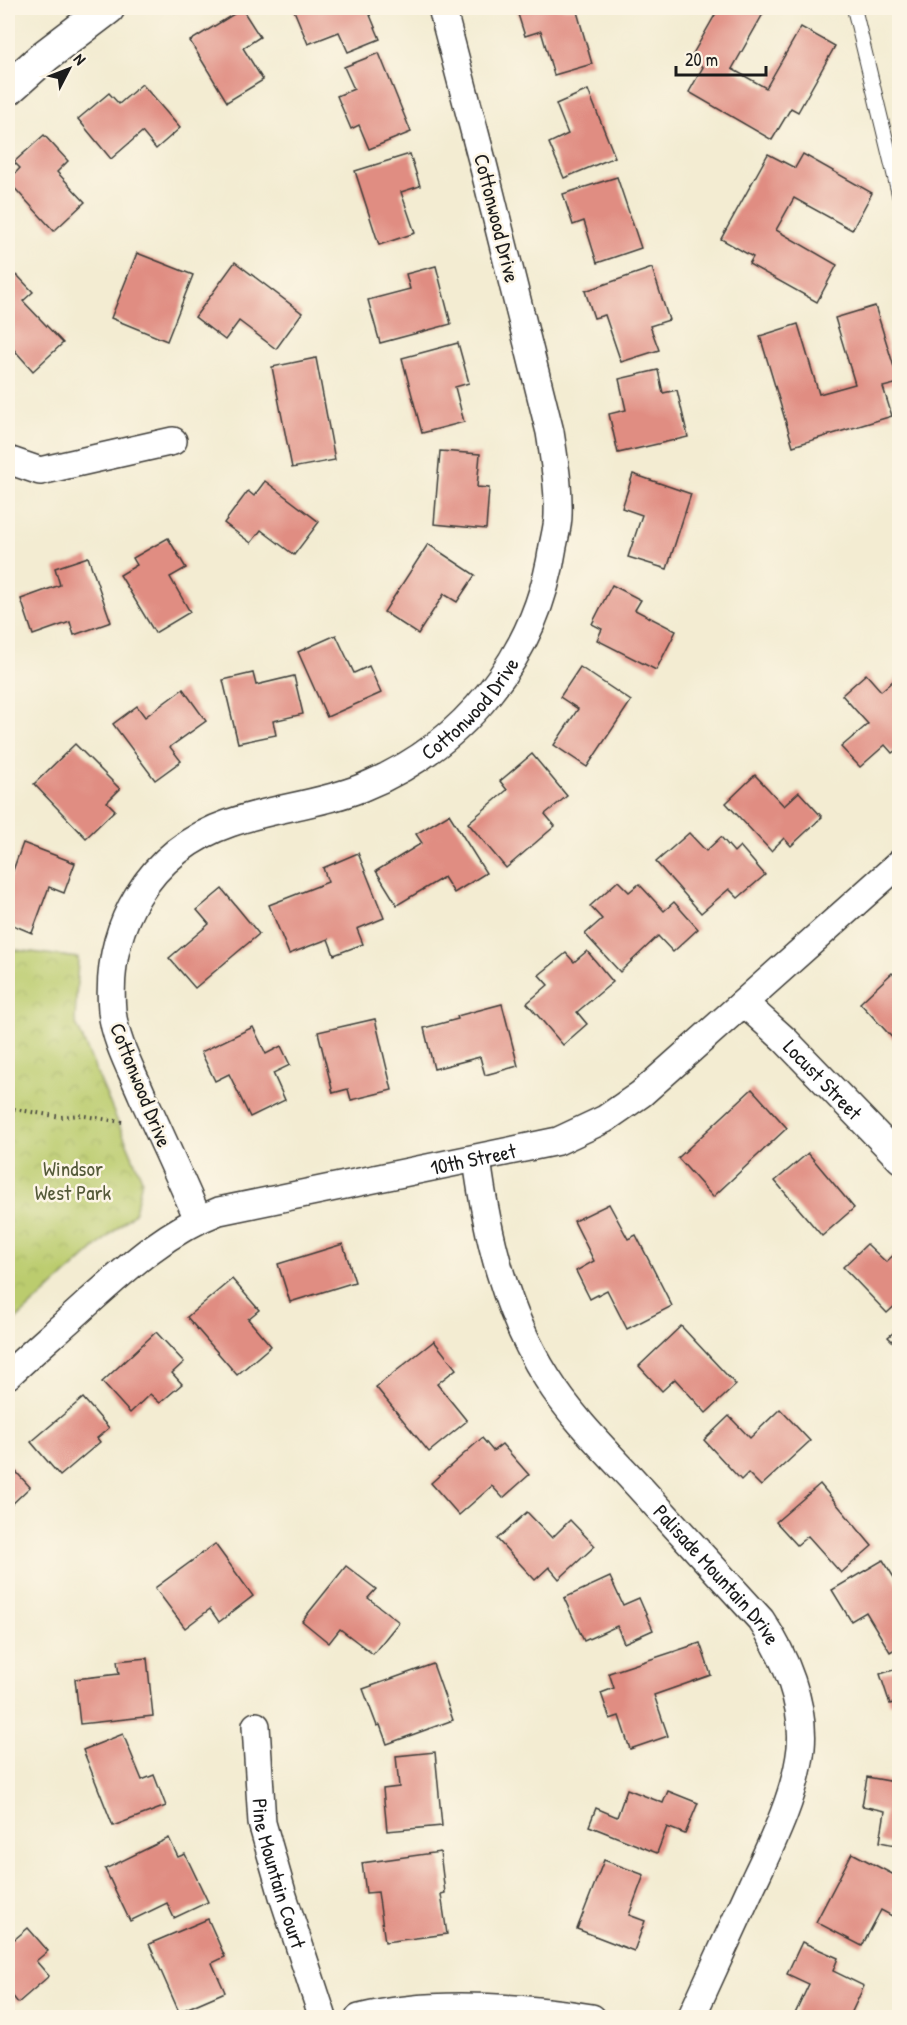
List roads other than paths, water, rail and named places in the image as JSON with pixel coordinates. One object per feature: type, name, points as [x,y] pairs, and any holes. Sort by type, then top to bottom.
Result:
[{"type":"street","points":[[8,89],[45,56],[108,8]]},
{"type":"street","name":"Cottonwood Drive","points":[[198,1219],[122,1049],[112,1015],[112,963],[127,914],[143,886],[162,864],[187,844],[232,822],[324,800],[361,788],[388,776],[435,746],[460,726],[482,703],[511,664],[533,622],[545,588],[558,515],[555,461],[550,432],[442,8]]},
{"type":"street","points":[[8,460],[40,471],[173,441]]},
{"type":"street","name":"10th Street","points":[[8,1375],[125,1269],[159,1242],[198,1219],[219,1211],[558,1141],[605,1119],[641,1094],[900,863]]},
{"type":"street","name":"Locust Street","points":[[744,1003],[785,1040],[900,1158]]},
{"type":"street","name":"Palisade Mountain Drive","points":[[477,1159],[484,1212],[497,1262],[514,1313],[548,1379],[583,1426],[761,1620],[777,1645],[788,1670],[801,1731],[801,1748],[795,1777],[776,1833],[692,2018]]},
{"type":"street","name":"Pine Mountain Court","points":[[256,1726],[262,1823],[323,2018]]},
{"type":"street","points":[[359,2018],[419,2008],[453,2008],[531,2009],[592,2018]]},
{"type":"lane","points":[[854,8],[900,198]]},
{"type":"park label","name":"Windsor West Park","points":[[73,1180]]}]
